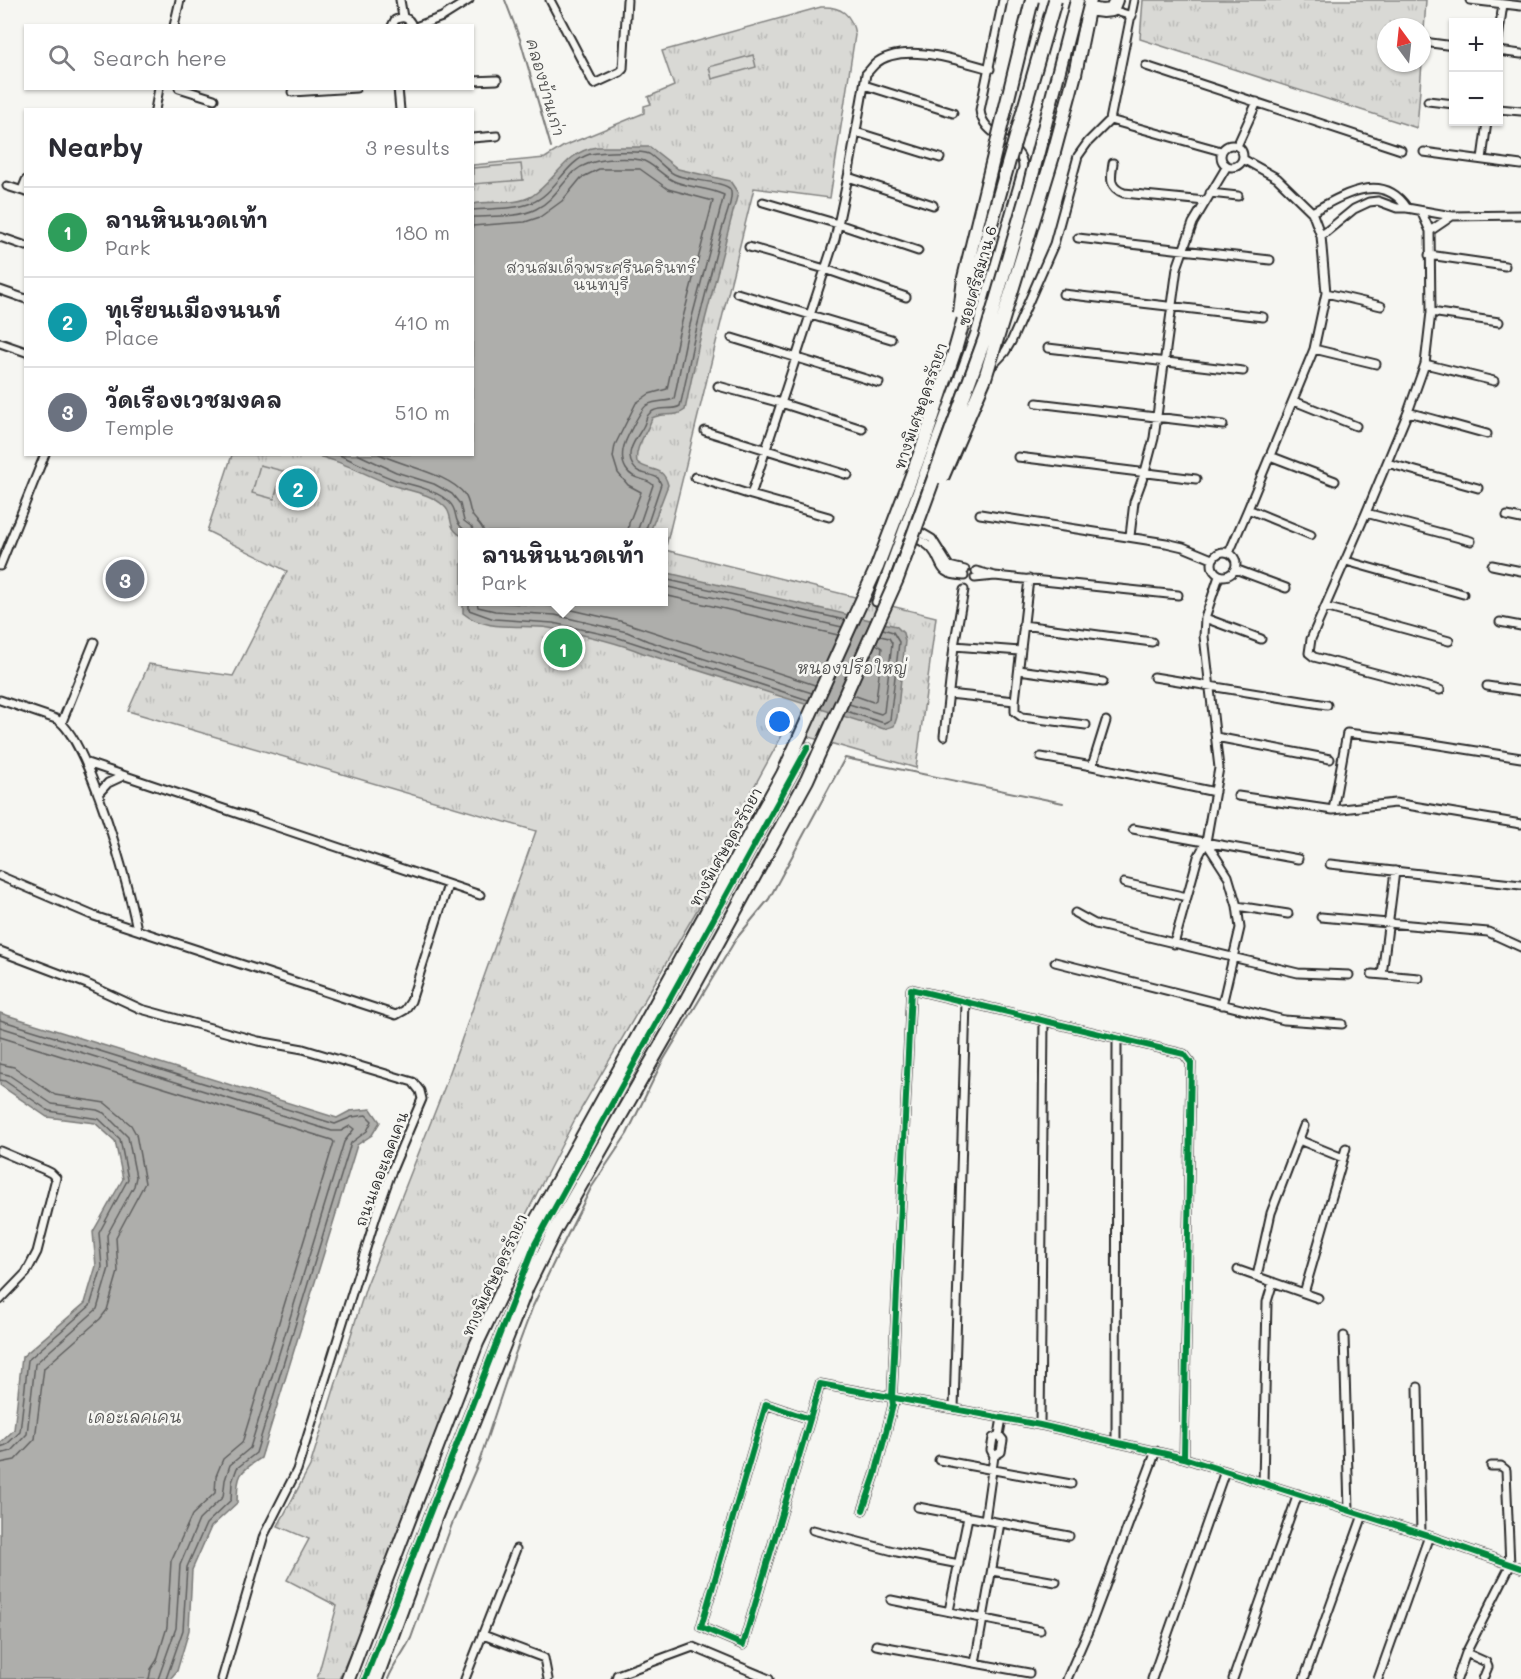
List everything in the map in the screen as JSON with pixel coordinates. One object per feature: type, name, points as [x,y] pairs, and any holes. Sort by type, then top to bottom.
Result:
[{"type":"highway","points":[[955,350],[964,278],[1032,0]]},
{"type":"highway","name":"ทางพิเศษอุดรรัถยา","points":[[348,1679],[477,1343],[535,1222],[783,774],[877,567],[924,446],[955,350],[1055,0]]},
{"type":"highway","points":[[376,1679],[453,1473],[527,1287],[555,1230],[677,1017],[807,780],[897,579],[985,338],[1029,187],[1077,0]]},
{"type":"highway","points":[[897,579],[918,537],[985,378],[1053,156],[1075,74],[1089,4],[1103,11],[1114,5]]},
{"type":"street","points":[[174,24],[180,0]]},
{"type":"street","points":[[400,0],[403,17],[411,24]]},
{"type":"street","points":[[423,24],[442,17],[469,0]]},
{"type":"street","points":[[550,0],[594,84],[623,69],[627,0]]},
{"type":"street","name":"ซอยศรีสมาน 6","points":[[876,602],[976,330],[1023,168],[1019,154],[985,126],[981,119],[980,110],[1003,0]]},
{"type":"street","points":[[963,365],[980,370],[990,368],[1005,352],[1054,244],[1078,156],[1088,142],[1110,120],[1134,0]]},
{"type":"street","points":[[1470,0],[1521,6]]},
{"type":"street","points":[[1501,18],[1503,4]]},
{"type":"street","points":[[1114,5],[1132,16]]},
{"type":"street","points":[[393,24],[395,20],[403,17]]},
{"type":"street","points":[[1431,43],[1449,45]]},
{"type":"street","points":[[1503,52],[1521,54]]},
{"type":"street","points":[[751,495],[838,224],[866,74],[876,63],[889,57],[907,54],[935,54],[990,69]]},
{"type":"street","points":[[1146,66],[1401,150]]},
{"type":"street","points":[[474,81],[497,80]]},
{"type":"street","points":[[864,85],[953,113]]},
{"type":"street","points":[[154,108],[159,90]]},
{"type":"street","points":[[185,90],[214,99]]},
{"type":"street","points":[[291,92],[324,90]]},
{"type":"street","points":[[398,90],[400,108]]},
{"type":"street","points":[[1428,101],[1449,103]]},
{"type":"street","points":[[1237,146],[1257,102]]},
{"type":"street","points":[[1503,109],[1521,111]]},
{"type":"street","points":[[1110,120],[1221,151]]},
{"type":"street","points":[[1482,159],[1486,126]]},
{"type":"street","points":[[856,132],[940,158]]},
{"type":"street","points":[[474,138],[497,136]]},
{"type":"street","points":[[1228,145],[1237,146],[1242,152],[1242,159],[1236,166],[1227,166],[1221,160],[1221,151],[1228,145]]},
{"type":"street","points":[[1424,152],[1521,165]]},
{"type":"street","points":[[1228,553],[1314,349],[1326,293],[1321,236],[1312,212],[1277,178],[1242,159]]},
{"type":"street","points":[[1113,163],[1111,181],[1113,187],[1118,191],[1205,201]]},
{"type":"street","points":[[1130,536],[1134,502],[1151,453],[1174,280],[1193,223],[1227,166]]},
{"type":"street","points":[[848,177],[933,205]]},
{"type":"street","points":[[8,186],[24,191]]},
{"type":"street","points":[[1312,212],[1353,193],[1373,188],[1390,192],[1401,199],[1407,208]]},
{"type":"street","points":[[1210,193],[1239,196]]},
{"type":"street","points":[[1321,236],[1354,209],[1369,202],[1378,201],[1397,208],[1452,216],[1521,215]]},
{"type":"street","points":[[763,202],[918,250]]},
{"type":"street","points":[[1421,211],[1430,231],[1431,312],[1425,363],[1387,463],[1311,639],[1309,652],[1314,657],[1440,690]]},
{"type":"street","points":[[1430,231],[1452,216]]},
{"type":"street","points":[[0,237],[24,245]]},
{"type":"street","points":[[1078,238],[1270,260]]},
{"type":"street","points":[[750,247],[825,269],[906,297]]},
{"type":"street","points":[[1429,255],[1505,266]]},
{"type":"street","points":[[0,290],[24,298]]},
{"type":"street","points":[[737,293],[891,339]]},
{"type":"street","points":[[1326,293],[1381,306]]},
{"type":"street","points":[[1063,294],[1263,317]]},
{"type":"street","points":[[1431,312],[1499,322]]},
{"type":"street","points":[[732,338],[879,383]]},
{"type":"street","points":[[0,344],[24,351]]},
{"type":"street","points":[[1048,348],[1243,371]]},
{"type":"street","points":[[1314,349],[1376,364]]},
{"type":"street","points":[[1425,363],[1494,381]]},
{"type":"street","points":[[718,386],[862,429]]},
{"type":"street","points":[[1294,400],[1356,426]]},
{"type":"street","points":[[1037,403],[1224,425]]},
{"type":"street","points":[[1408,412],[1487,434]]},
{"type":"street","points":[[705,430],[848,475]]},
{"type":"street","points":[[0,566],[44,456]]},
{"type":"street","points":[[1270,456],[1335,481]]},
{"type":"street","points":[[1018,457],[1196,479]]},
{"type":"street","points":[[1387,463],[1478,488]]},
{"type":"street","points":[[695,477],[829,517]]},
{"type":"street","points":[[1248,509],[1311,535]]},
{"type":"street","points":[[1366,513],[1471,541]]},
{"type":"street","points":[[980,514],[1130,536],[1183,547],[1212,560]]},
{"type":"street","points":[[1507,516],[1521,519]]},
{"type":"street","points":[[903,527],[931,548],[942,569],[948,574],[961,573]]},
{"type":"street","points":[[1219,553],[1228,553],[1235,559],[1235,569],[1229,576],[1219,576],[1212,569],[1212,560],[1219,553]]},
{"type":"street","points":[[1346,561],[1463,594]]},
{"type":"street","points":[[1492,566],[1521,571]]},
{"type":"street","points":[[1235,569],[1286,588]]},
{"type":"street","points":[[975,574],[1178,595]]},
{"type":"street","points":[[1174,944],[1198,857],[1206,842],[1220,768],[1204,636],[1205,618],[1219,576]]},
{"type":"street","points":[[1029,579],[1015,712],[1019,716],[1086,725]]},
{"type":"street","points":[[944,736],[954,646],[964,590]]},
{"type":"street","points":[[1325,607],[1449,641]]},
{"type":"street","points":[[1205,618],[1261,639]]},
{"type":"street","points":[[1500,622],[1521,626]]},
{"type":"street","points":[[1023,625],[1152,642]]},
{"type":"street","points":[[62,722],[94,642]]},
{"type":"street","points":[[954,646],[1020,651]]},
{"type":"street","points":[[1019,670],[1103,682]]},
{"type":"street","points":[[1154,677],[1327,705]]},
{"type":"street","points":[[1487,686],[1521,691]]},
{"type":"street","points":[[949,694],[1015,701]]},
{"type":"street","points":[[0,700],[62,722],[73,735],[87,763],[98,794],[128,887],[137,930]]},
{"type":"street","points":[[1092,766],[1106,721]]},
{"type":"street","points":[[1333,810],[1347,733],[1521,758]]},
{"type":"street","points":[[1216,737],[1330,759]]},
{"type":"street","points":[[365,1679],[535,1244],[808,747]]},
{"type":"street","points":[[1041,757],[1215,792]]},
{"type":"street","points":[[87,763],[480,895]]},
{"type":"street","points":[[98,794],[108,783],[123,776]]},
{"type":"street","points":[[1238,796],[1333,810],[1395,803],[1521,824]]},
{"type":"street","points":[[1133,829],[1298,859]]},
{"type":"street","points":[[1206,842],[1228,876],[1237,906],[1240,928],[1222,1005]]},
{"type":"street","points":[[1330,864],[1521,885]]},
{"type":"street","points":[[1383,975],[1395,871]]},
{"type":"street","points":[[0,876],[94,916],[396,1015],[405,1010],[411,1001],[448,885]]},
{"type":"street","points":[[1124,883],[1187,897]]},
{"type":"street","points":[[1237,906],[1288,914]]},
{"type":"street","points":[[1075,913],[1095,924],[1298,973],[1348,975]]},
{"type":"street","points":[[1321,917],[1488,932],[1521,947]]},
{"type":"street","name":"ถนนเดอะเลคเคน","points":[[0,951],[87,984],[141,1009],[258,1041],[303,1049],[413,1082],[420,1091],[422,1099],[392,1170],[376,1216],[297,1470],[264,1535],[222,1679]]},
{"type":"street","points":[[1055,962],[1284,1020],[1342,1024]]},
{"type":"street","points":[[1372,974],[1419,978]]},
{"type":"street","points":[[863,1510],[892,1413],[911,989],[1184,1054],[1191,1063],[1184,1458]]},
{"type":"street","points":[[954,1409],[966,1002]]},
{"type":"street","points":[[1040,1425],[1044,1021]]},
{"type":"street","points":[[1116,1442],[1117,1038]]},
{"type":"street","points":[[1257,1276],[1271,1214],[1304,1126]]},
{"type":"street","points":[[1299,1140],[1343,1158]]},
{"type":"street","points":[[1304,1293],[1346,1148]]},
{"type":"street","points":[[0,1151],[51,1173],[56,1178],[37,1252],[26,1273],[0,1300]]},
{"type":"street","points":[[1238,1270],[1318,1298]]},
{"type":"street","points":[[1263,1483],[1267,1302],[1273,1282]]},
{"type":"street","points":[[1344,1336],[1349,1510]]},
{"type":"street","points":[[810,1419],[766,1404],[701,1627],[743,1645],[810,1419],[820,1384],[1040,1425],[1184,1458],[1421,1533],[1521,1568]]},
{"type":"street","points":[[1418,1387],[1421,1533]]},
{"type":"street","points":[[985,1520],[994,1456],[991,1449],[993,1438],[999,1435],[1002,1418]]},
{"type":"street","points":[[1067,1679],[1091,1624],[1156,1451]]},
{"type":"street","points":[[939,1460],[1071,1484]]},
{"type":"street","points":[[1457,1679],[1466,1653],[1510,1566],[1506,1470],[1491,1466]]},
{"type":"street","points":[[1152,1679],[1225,1471]]},
{"type":"street","points":[[1233,1679],[1298,1494]]},
{"type":"street","points":[[918,1507],[1069,1536]]},
{"type":"street","points":[[1304,1679],[1363,1515]]},
{"type":"street","points":[[949,1611],[968,1517]]},
{"type":"street","points":[[975,1663],[1000,1523]]},
{"type":"street","points":[[813,1530],[897,1552],[958,1564]]},
{"type":"street","points":[[1378,1679],[1429,1536]]},
{"type":"street","points":[[465,1679],[516,1550]]},
{"type":"street","points":[[992,1570],[1056,1582]]},
{"type":"street","points":[[891,1600],[1040,1630]]},
{"type":"street","points":[[483,1635],[544,1658],[548,1679]]},
{"type":"street","points":[[876,1645],[1029,1673]]},
{"type":"street","points":[[616,1679],[617,1675],[693,1647],[769,1679]]},
{"type":"street","points":[[1466,1653],[1486,1662],[1488,1666],[1484,1679]]},
{"type":"green space","points":[[1143,0],[1426,0],[1425,18],[1377,18],[1377,72],[1421,72],[1417,128],[1140,39]]},
{"type":"green space","name":"สวนสมเด็จพระศรีนครินทร์ นนทบุรี","points":[[821,7],[840,10],[851,22],[855,35],[830,198],[754,188],[668,538],[668,528],[458,528],[458,606],[668,606],[668,551],[936,617],[916,768],[785,730],[713,862],[704,898],[574,1121],[515,1236],[476,1326],[384,1575],[339,1679],[317,1679],[337,1606],[287,1580],[309,1539],[278,1526],[310,1466],[366,1287],[445,1086],[536,831],[128,711],[149,664],[233,676],[287,571],[207,531],[232,456],[474,456],[474,165],[545,158],[564,146],[644,113],[644,106],[651,104],[648,97],[674,86],[662,51]]},
{"type":"green space","points":[[753,55],[756,67],[712,79],[709,67]]},
{"type":"green space","points":[[521,164],[523,180],[474,184],[474,168]]},
{"type":"green space","points":[[260,465],[283,471],[274,499],[252,493]]},
{"type":"water","points":[[597,147],[650,147],[678,169],[730,181],[738,193],[699,343],[685,410],[677,414],[652,418],[639,445],[637,462],[659,471],[666,478],[668,485],[652,528],[458,528],[458,533],[452,525],[447,510],[432,498],[392,485],[333,460],[316,456],[474,456],[474,204],[526,199],[540,189],[569,160],[586,150]]},
{"type":"water","name":"หนองปรือใหญ่","points":[[668,573],[896,626],[903,633],[905,641],[897,717],[894,726],[884,729],[597,638],[549,628],[482,623],[463,613],[463,606],[668,606]]},
{"type":"water","name":"เดอะเลคเคน","points":[[0,1013],[337,1118],[350,1111],[371,1109],[380,1122],[372,1135],[357,1145],[261,1458],[243,1471],[239,1480],[237,1503],[211,1527],[192,1570],[189,1630],[177,1671],[170,1679],[0,1679],[0,1443],[14,1430],[22,1357],[85,1303],[96,1266],[93,1232],[123,1179],[115,1141],[95,1123],[47,1117],[0,1085]]},
{"type":"waterway","name":"คลองบ้านเก่า","points":[[505,0],[520,39],[551,147]]},
{"type":"waterway","points":[[388,1679],[411,1638],[452,1524],[480,1459],[533,1306],[556,1258],[591,1188],[627,1134],[661,1064],[736,939],[769,899],[845,758],[1063,803]]},
{"type":"cycle path","points":[[365,1679],[535,1244],[808,747]]},
{"type":"cycle path","points":[[863,1510],[875,1475],[893,1405],[911,989],[1184,1054],[1191,1063],[1184,1458]]},
{"type":"cycle path","points":[[810,1419],[766,1404],[701,1627],[743,1645],[810,1419],[820,1384],[1040,1425],[1184,1458],[1429,1536],[1521,1568]]},
{"type":"place","name":"ทุเรียนเมืองนนท์","points":[[298,488]]},
{"type":"place","name":"วัดเรืองเวชมงคล","points":[[125,579]]},
{"type":"place","name":"ลานหินนวดเท้า","points":[[563,648]]}]
